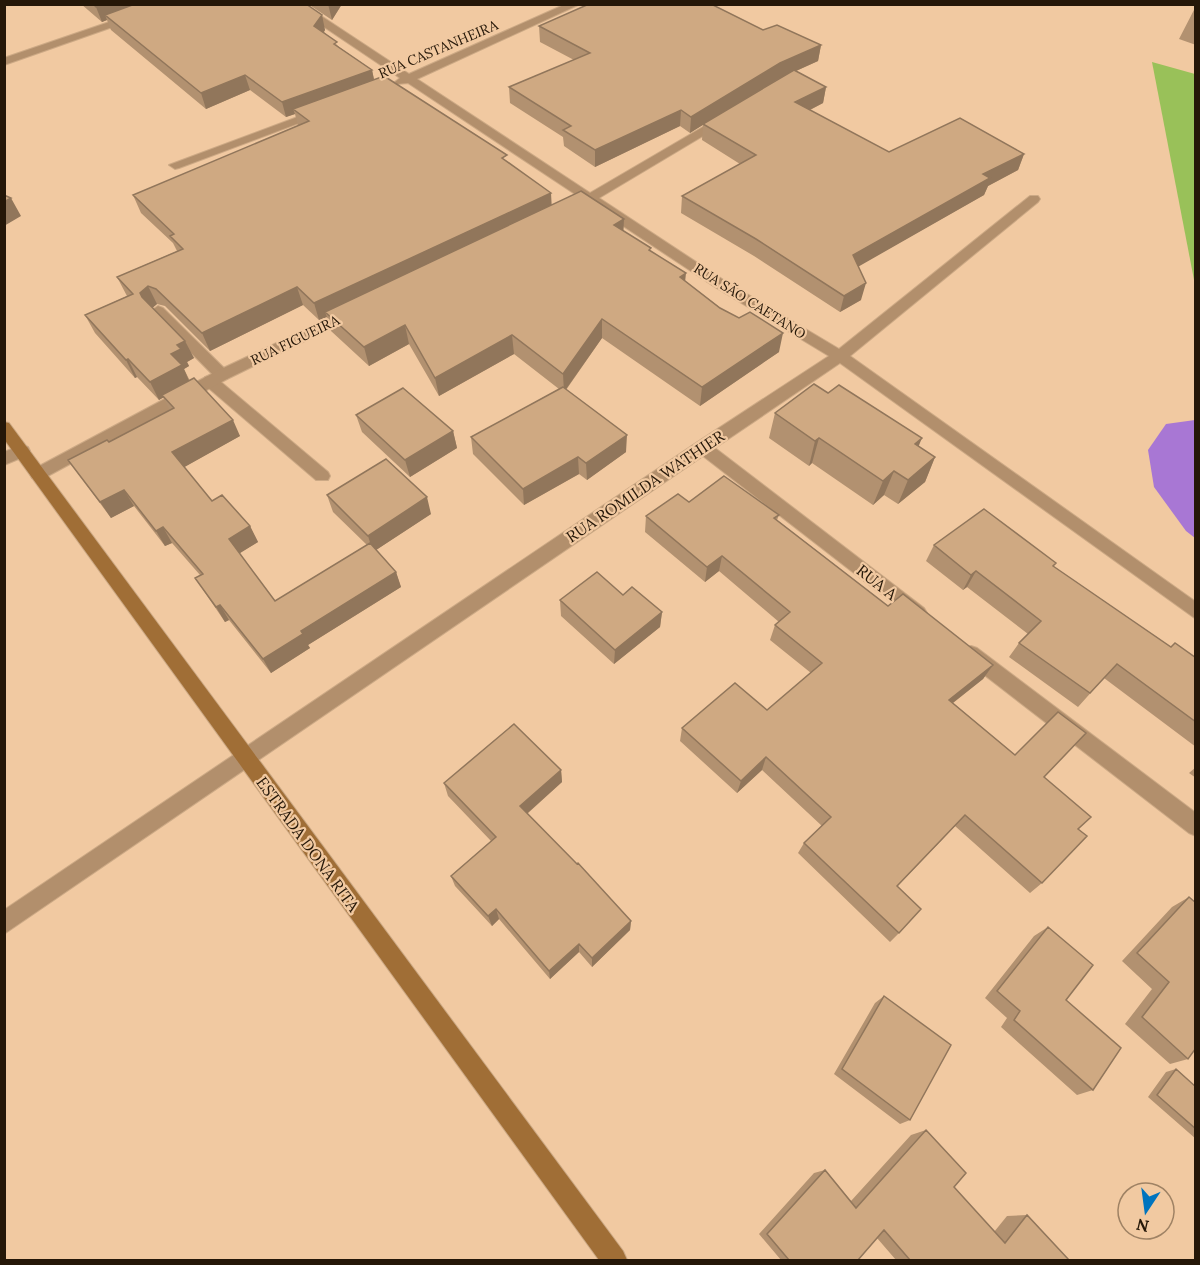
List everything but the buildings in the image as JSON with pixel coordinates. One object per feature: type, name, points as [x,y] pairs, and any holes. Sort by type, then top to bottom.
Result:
[{"type":"street","points":[[138,4],[149,12]]},
{"type":"street","points":[[4,62],[173,4]]},
{"type":"street","name":"RUA SÃO CAETANO","points":[[295,4],[720,284],[840,356],[1196,612]]},
{"type":"street","name":"RUA CASTANHEIRA","points":[[387,88],[575,4]]},
{"type":"street","points":[[175,165],[331,108]]},
{"type":"street","points":[[570,209],[591,199],[734,114]]},
{"type":"street","name":"RUA ROMILDA WATHIER","points":[[4,923],[702,447],[840,356],[1034,199]]},
{"type":"street","name":"RUA FIGUEIRA","points":[[38,474],[216,378],[359,309]]},
{"type":"street","points":[[158,311],[216,378],[322,477]]},
{"type":"street","name":"ESTRADA DONA RITA","points":[[4,427],[13,455],[38,474],[614,1260]]},
{"type":"street","name":"RUA A","points":[[702,447],[930,622]]},
{"type":"street","points":[[958,644],[1196,826]]},
{"type":"green space","points":[[1152,62],[1195,74],[1195,285]]},
{"type":"shaded area","points":[[1196,420],[1195,538],[1186,531],[1154,487],[1148,450],[1166,424]]}]
